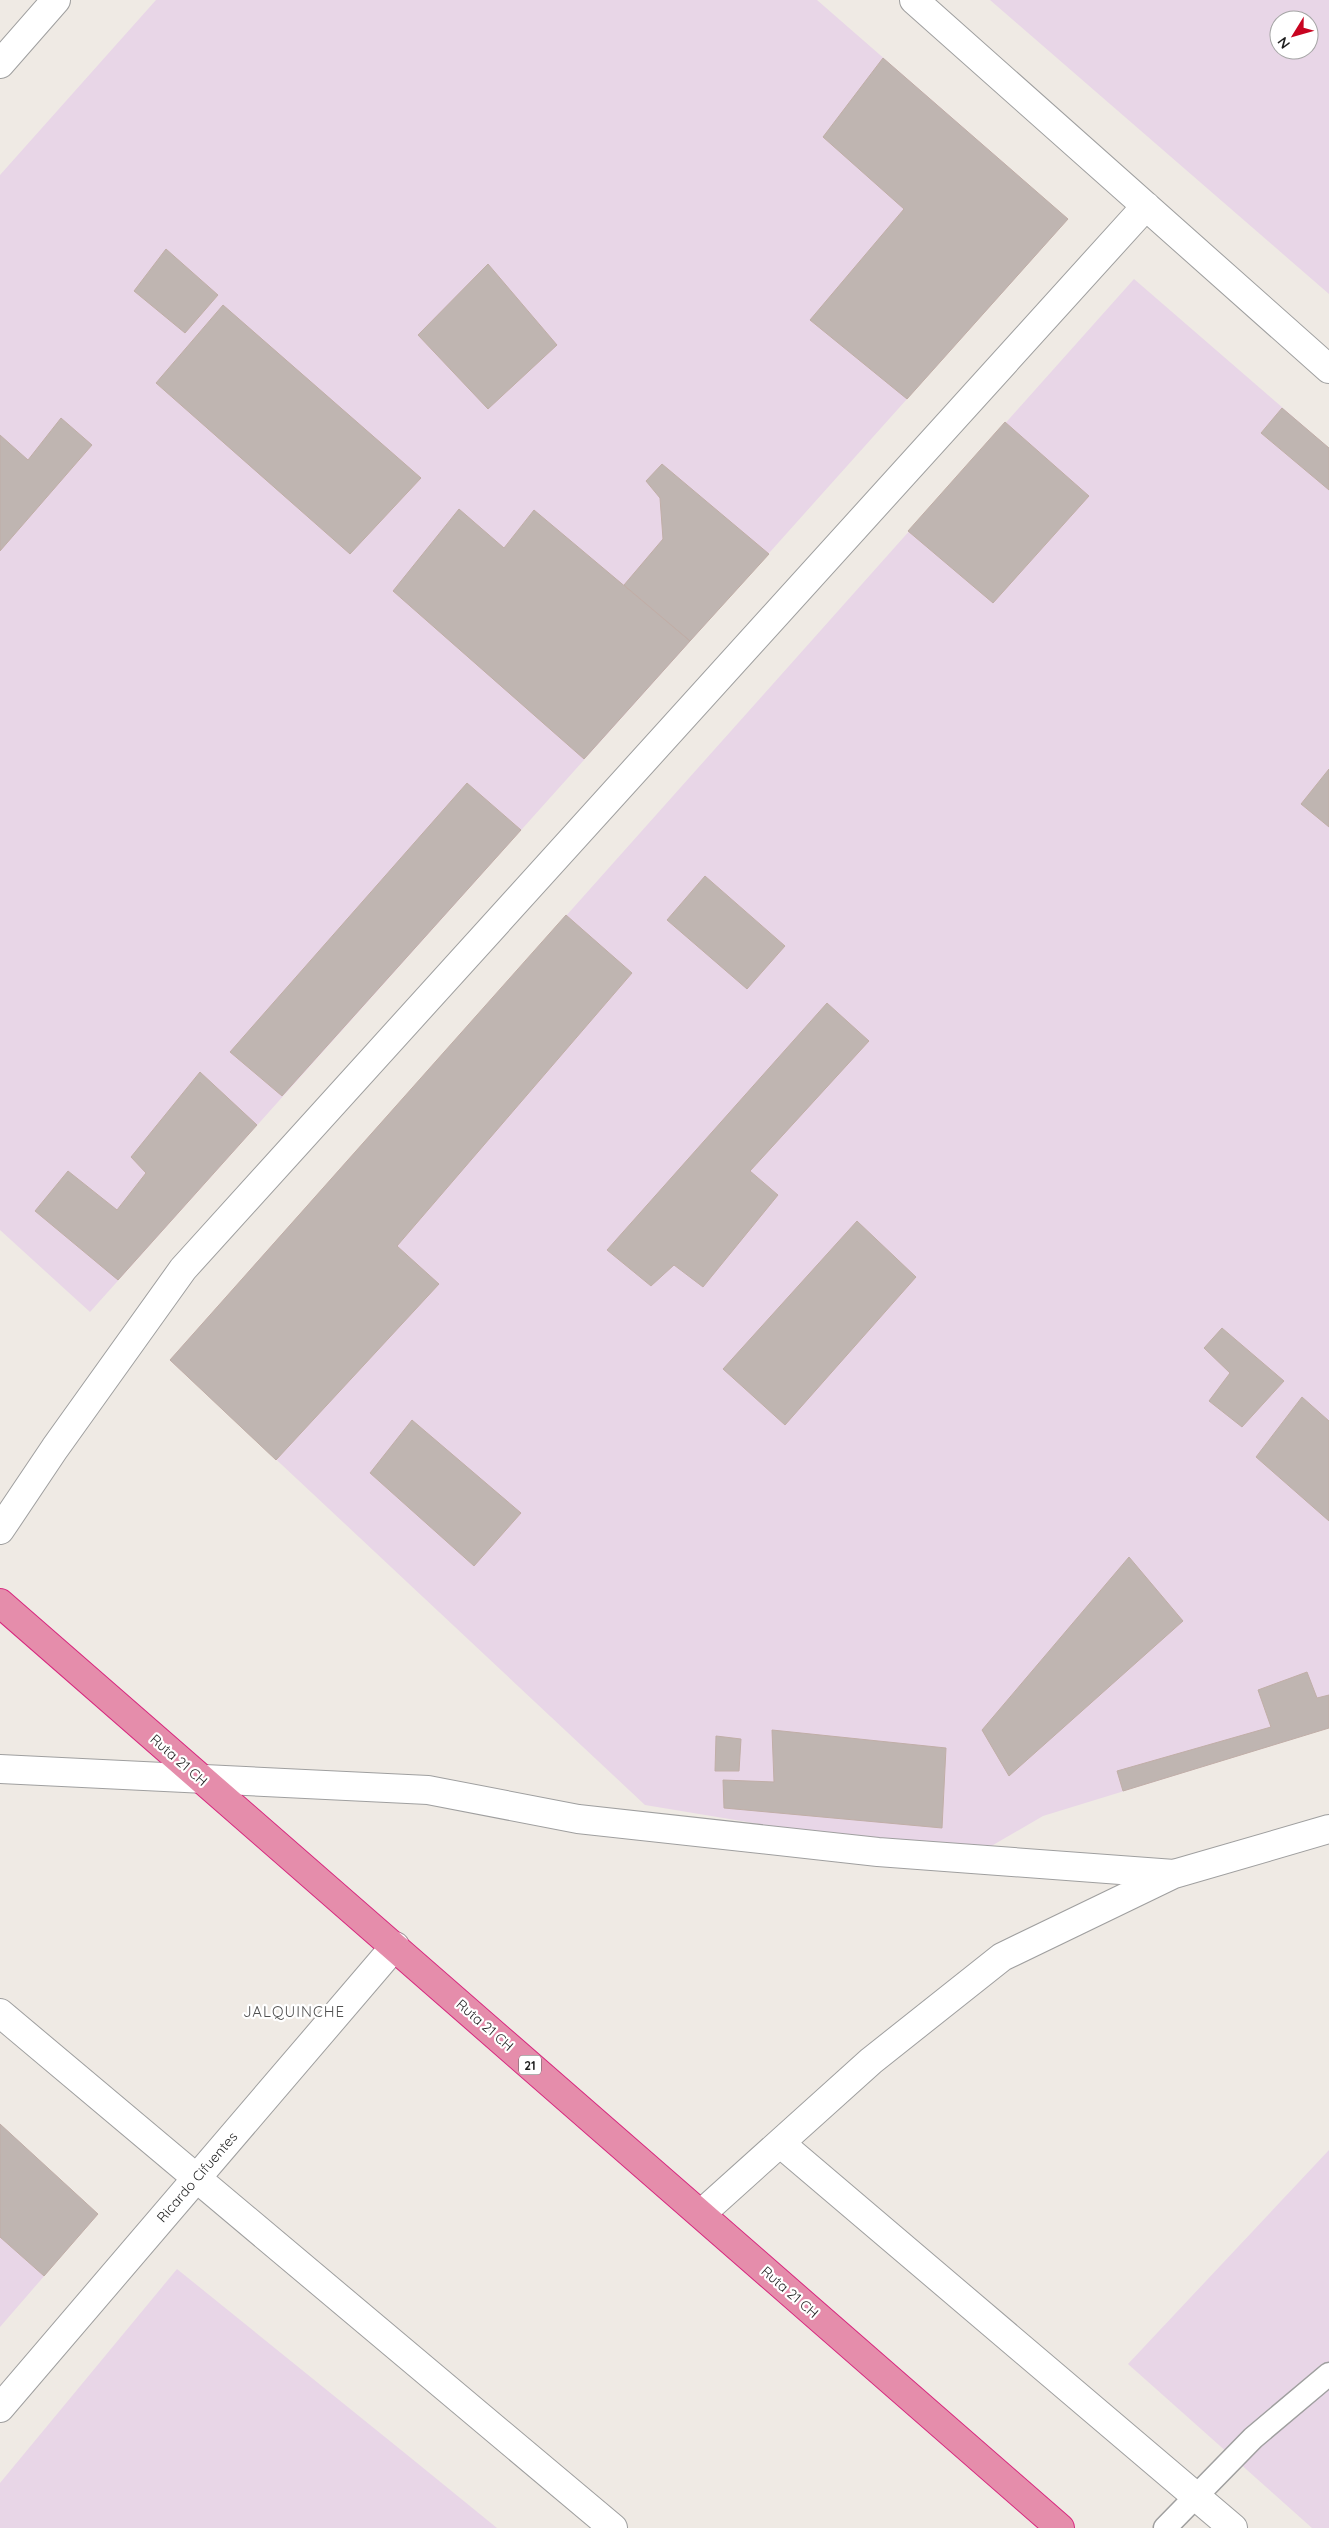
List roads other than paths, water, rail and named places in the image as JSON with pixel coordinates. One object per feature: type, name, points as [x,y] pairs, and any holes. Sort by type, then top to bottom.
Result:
[{"type":"highway","name":"Ruta 21 CH","points":[[0,1603],[1060,2528]]},
{"type":"street","points":[[0,64],[56,0]]},
{"type":"street","points":[[914,0],[1329,369]]},
{"type":"street","points":[[0,1530],[55,1448],[183,1269],[1146,206]]},
{"type":"street","points":[[0,1770],[428,1790],[588,1820],[878,1852],[1174,1874]]},
{"type":"street","points":[[701,2214],[871,2061],[1002,1957],[1174,1874],[1329,1829]]},
{"type":"street","name":"Ricardo Cifuentes","points":[[0,2408],[395,1946]]},
{"type":"street","points":[[0,2013],[613,2528]]},
{"type":"street","points":[[780,2143],[1234,2528]]},
{"type":"lane","points":[[1165,2528],[1253,2438],[1329,2374]]},
{"type":"district","name":"JALQUINCHE","points":[[294,2011]]}]
